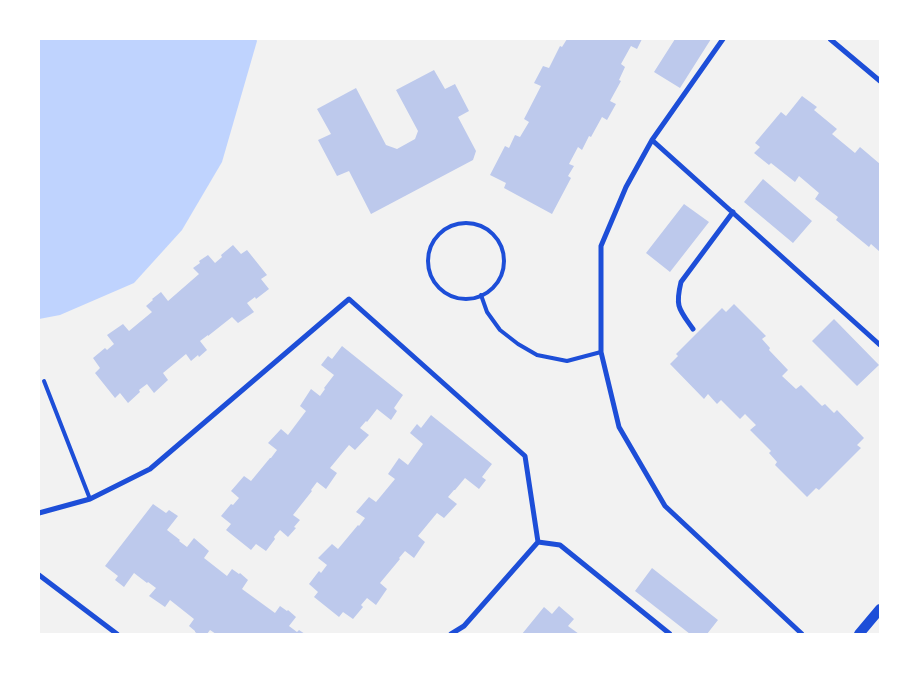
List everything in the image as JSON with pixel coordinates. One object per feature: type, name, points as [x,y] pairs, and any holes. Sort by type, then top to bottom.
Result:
[{"type":"main road","points":[[859,634],[880,609]]},
{"type":"street","points":[[723,39],[652,140],[626,187],[601,246],[601,352],[619,427],[665,506],[802,634]]},
{"type":"street","points":[[830,39],[880,81]]},
{"type":"street","points":[[652,140],[880,345]]},
{"type":"street","points":[[693,329],[679,309],[678,293],[682,282],[733,212]]},
{"type":"street","points":[[39,513],[90,499],[150,469],[350,299],[525,456],[538,542],[464,626],[451,634]]},
{"type":"street","points":[[538,542],[560,545],[670,634]]},
{"type":"street","points":[[39,575],[117,634]]},
{"type":"lane","points":[[467,223],[479,225],[490,231],[499,241],[503,253],[504,266],[500,278],[492,289],[481,295],[469,298],[457,297],[446,293],[431,274],[428,262],[432,244],[443,230],[454,224],[467,223]]},
{"type":"lane","points":[[481,295],[487,312],[500,330],[518,344],[537,355],[567,361],[601,352]]},
{"type":"lane","points":[[44,381],[90,499]]},
{"type":"water","points":[[39,39],[256,39],[257,41],[222,162],[182,230],[134,283],[60,315],[39,319]]},
{"type":"building","points":[[567,39],[642,39],[637,49],[631,46],[621,64],[625,67],[619,80],[621,81],[610,101],[616,104],[607,120],[602,117],[582,150],[578,147],[569,164],[574,166],[568,176],[571,178],[552,214],[504,188],[506,183],[490,175],[505,146],[509,148],[515,135],[520,137],[529,122],[524,119],[541,86],[534,83],[543,66],[549,68],[560,46],[562,47]]},
{"type":"building","points":[[675,39],[711,39],[680,88],[654,72]]},
{"type":"building","points":[[434,70],[445,89],[455,84],[469,111],[458,117],[476,151],[473,160],[371,214],[349,171],[337,176],[318,140],[331,134],[317,109],[356,88],[386,145],[397,149],[415,139],[418,131],[396,90]]},
{"type":"building","points":[[802,96],[817,107],[814,110],[837,129],[832,134],[855,153],[860,147],[880,164],[880,252],[871,244],[869,247],[836,220],[838,217],[815,199],[819,193],[799,176],[795,182],[771,163],[769,165],[754,153],[760,147],[755,143],[781,112],[786,116]]},
{"type":"building","points":[[763,179],[812,221],[793,243],[744,202]]},
{"type":"building","points":[[684,204],[709,222],[670,272],[646,253]]},
{"type":"building","points":[[233,245],[241,254],[247,250],[267,275],[261,279],[269,289],[247,303],[254,312],[238,323],[232,317],[200,341],[207,350],[191,361],[186,354],[163,373],[168,380],[154,393],[147,384],[128,403],[120,393],[115,398],[95,373],[100,368],[93,358],[105,348],[107,350],[114,344],[107,335],[123,324],[129,331],[152,312],[146,306],[152,299],[161,292],[168,301],[199,274],[193,268],[200,263],[199,261],[208,255],[215,263]]},
{"type":"building","points":[[734,304],[766,336],[762,339],[770,348],[769,350],[788,370],[782,376],[796,389],[801,385],[822,406],[825,404],[834,413],[837,410],[864,438],[857,445],[861,448],[819,490],[816,488],[807,497],[775,465],[777,462],[769,453],[771,451],[750,430],[756,425],[745,414],[740,419],[721,400],[717,404],[708,394],[704,399],[670,364],[678,356],[676,354],[722,308],[726,312]]},
{"type":"building","points":[[834,319],[879,365],[857,386],[812,341]]},
{"type":"building","points":[[342,346],[403,395],[394,408],[397,411],[391,420],[377,409],[366,421],[360,428],[369,435],[355,450],[349,445],[330,468],[337,473],[326,489],[317,482],[293,515],[300,520],[288,537],[280,530],[266,551],[256,544],[251,550],[226,530],[231,524],[221,516],[239,498],[231,491],[244,476],[251,481],[271,458],[277,450],[268,443],[281,429],[288,435],[306,411],[300,406],[311,389],[320,396],[334,375],[321,365],[328,356],[332,359]]},
{"type":"building","points":[[431,415],[492,464],[482,477],[486,480],[479,489],[465,478],[454,490],[448,497],[457,504],[444,518],[437,513],[418,536],[425,542],[414,558],[405,551],[399,558],[380,583],[387,589],[376,605],[367,598],[361,605],[363,607],[353,619],[343,612],[339,617],[314,597],[318,592],[309,584],[319,571],[321,573],[327,565],[318,558],[332,544],[338,549],[359,526],[365,518],[356,512],[369,497],[376,502],[395,479],[388,474],[399,458],[408,465],[423,444],[410,433],[417,424],[421,428]]},
{"type":"building","points":[[153,504],[166,513],[169,510],[178,516],[167,530],[179,541],[187,547],[194,538],[209,551],[204,558],[227,576],[232,569],[240,573],[248,580],[242,589],[275,613],[280,606],[288,610],[296,617],[289,626],[297,632],[299,630],[305,634],[216,634],[210,630],[207,634],[198,634],[189,626],[194,619],[170,600],[165,607],[149,596],[156,588],[148,582],[134,573],[124,587],[115,580],[118,576],[105,566]]},
{"type":"building","points":[[652,568],[718,620],[707,634],[690,634],[635,591]]},
{"type":"building","points":[[559,606],[574,619],[568,626],[579,634],[522,634],[544,607],[552,614]]}]
